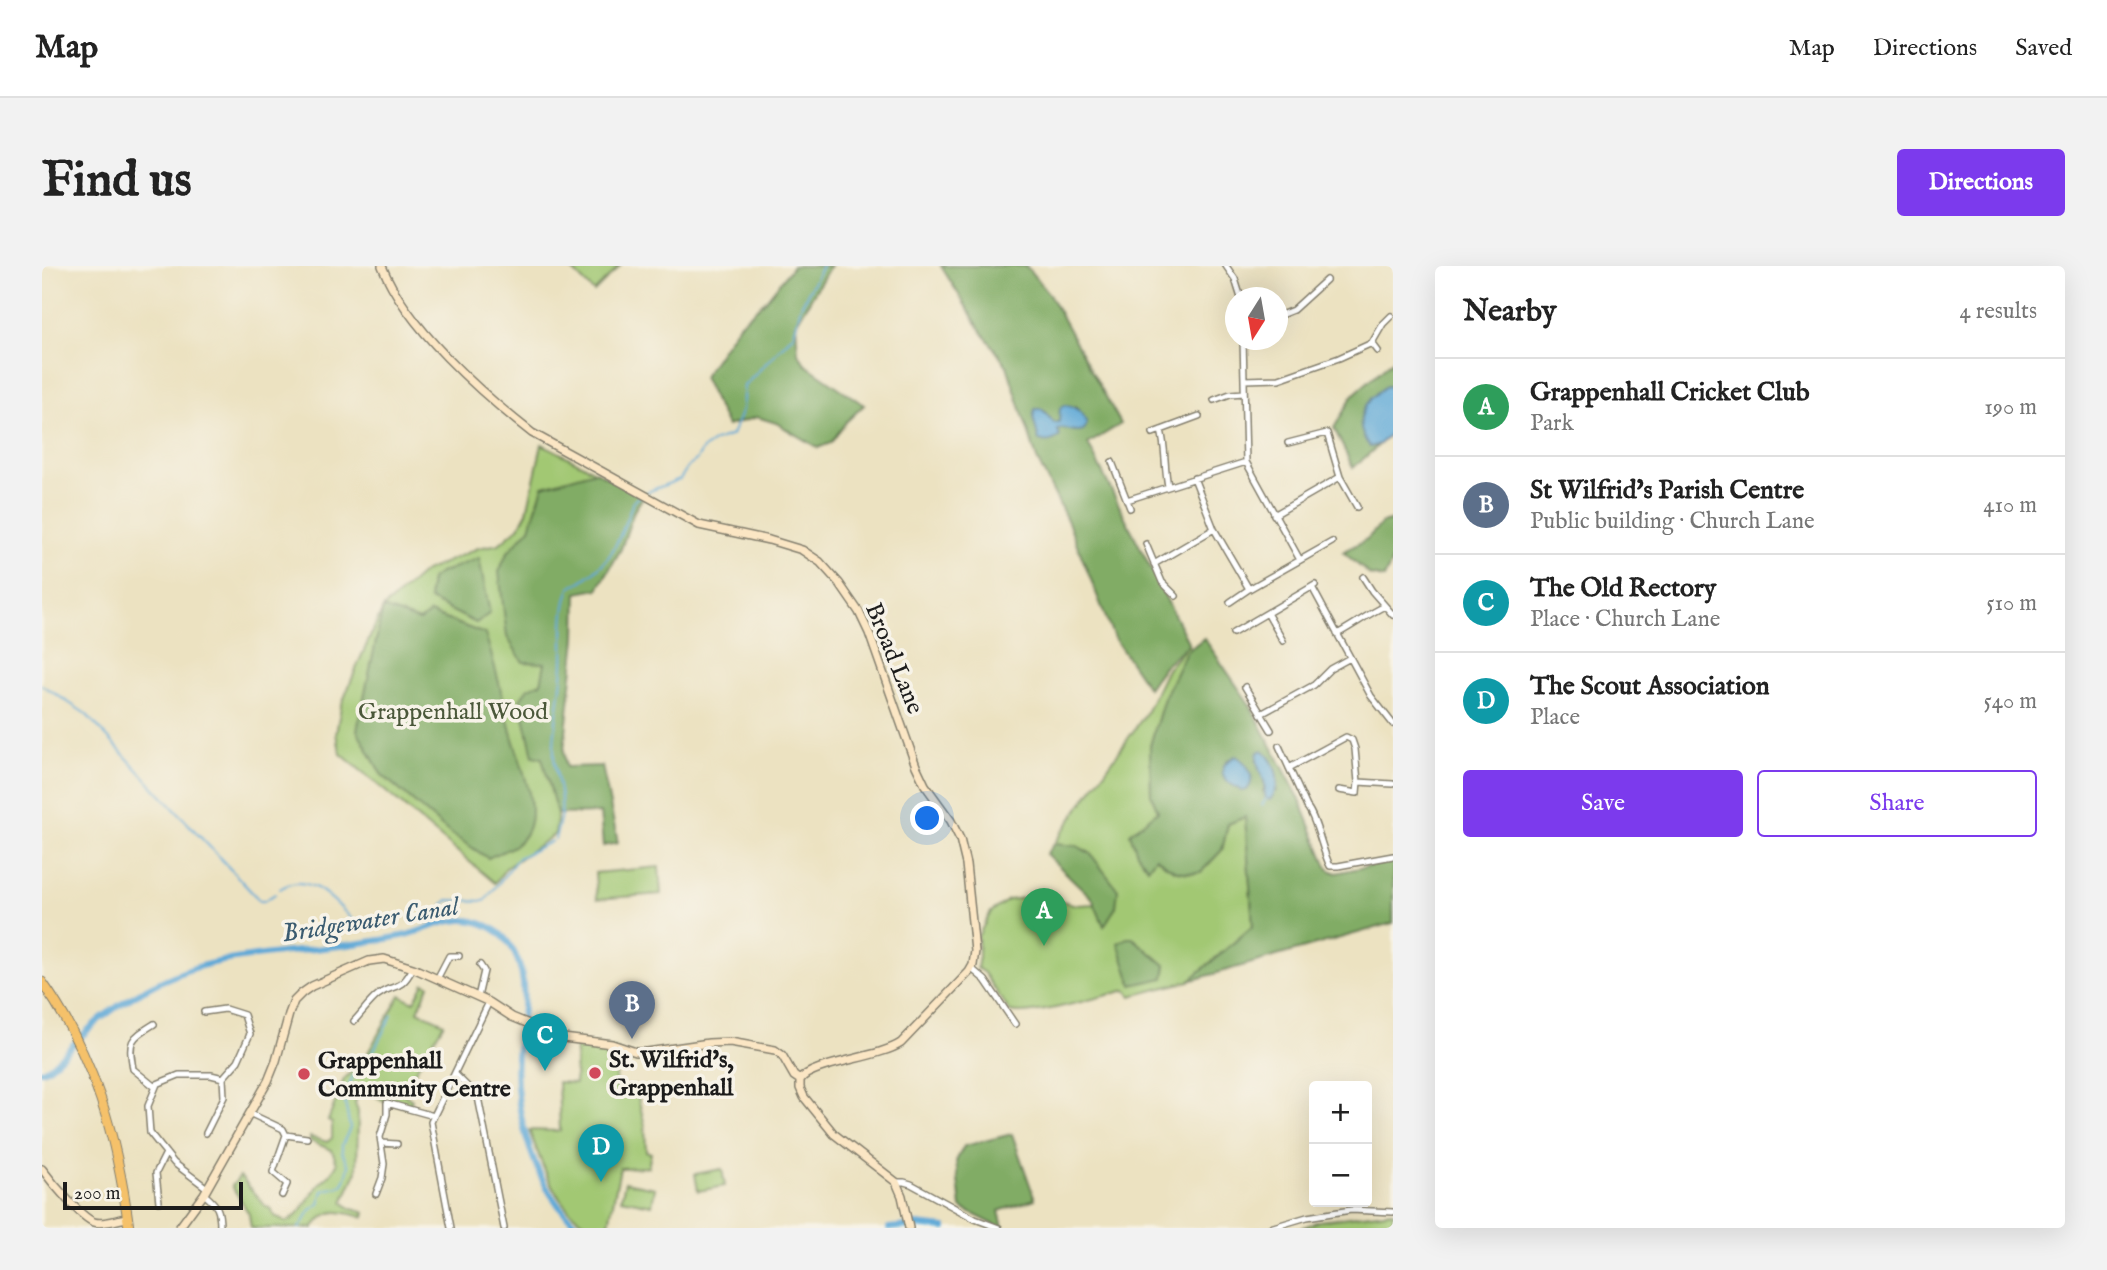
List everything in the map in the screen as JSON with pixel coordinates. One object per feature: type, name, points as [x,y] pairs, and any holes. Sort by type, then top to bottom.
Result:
[{"type":"highway","points":[[42,982],[73,1031],[104,1106],[119,1167],[128,1223]]},
{"type":"street","name":"Broad Lane","points":[[382,266],[396,294],[439,350],[510,415],[546,442],[699,525],[802,550],[828,569],[864,622],[879,657],[916,766],[925,785],[951,821],[960,839],[966,864],[975,951],[972,969]]},
{"type":"street","points":[[1230,267],[1239,287]]},
{"type":"street","points":[[1288,312],[1327,280]]},
{"type":"street","points":[[1244,380],[1274,380],[1339,358],[1372,343],[1391,316]]},
{"type":"street","points":[[1372,343],[1378,351]]},
{"type":"street","points":[[1243,350],[1246,462],[1300,560]]},
{"type":"street","points":[[1214,400],[1234,393],[1244,393]]},
{"type":"street","points":[[1153,433],[1199,416]]},
{"type":"street","points":[[1161,430],[1166,452],[1164,466],[1168,486]]},
{"type":"street","points":[[1288,443],[1327,433],[1340,477],[1357,507]]},
{"type":"street","points":[[1112,462],[1130,508]]},
{"type":"street","points":[[1127,500],[1246,462]]},
{"type":"street","points":[[1274,515],[1340,477]]},
{"type":"street","points":[[1194,478],[1214,529],[1249,589]]},
{"type":"street","points":[[1154,564],[1214,529]]},
{"type":"street","points":[[1230,602],[1332,542]]},
{"type":"street","points":[[1146,544],[1162,582],[1176,596]]},
{"type":"street","points":[[1363,577],[1393,615]]},
{"type":"street","points":[[1233,633],[1314,586],[1371,696],[1393,724]]},
{"type":"street","points":[[1337,634],[1385,606]]},
{"type":"street","points":[[1267,613],[1283,641]]},
{"type":"street","points":[[1261,714],[1314,685],[1330,669],[1350,658]]},
{"type":"street","points":[[1245,687],[1271,730]]},
{"type":"street","points":[[1289,768],[1346,737],[1352,740],[1355,749],[1357,793],[1339,790]]},
{"type":"street","points":[[1279,746],[1307,807],[1313,813],[1330,866],[1393,856]]},
{"type":"street","points":[[1358,782],[1393,784]]},
{"type":"street","points":[[437,979],[449,956],[459,956]]},
{"type":"street","points":[[179,1228],[205,1191],[251,1114],[276,1061],[294,1001],[302,993],[369,961],[384,959],[413,968],[563,1038],[612,1044],[636,1052],[730,1042],[775,1050],[782,1055],[794,1076],[800,1080]]},
{"type":"street","points":[[478,997],[484,971],[480,965]]},
{"type":"street","points":[[355,1021],[379,993],[399,987],[413,968]]},
{"type":"street","points":[[909,1224],[896,1182],[834,1134],[804,1097],[800,1080],[808,1072],[897,1046],[972,969],[985,980],[1015,1024]]},
{"type":"street","points":[[451,1228],[431,1122],[489,1002]]},
{"type":"street","points":[[204,1012],[225,1009],[244,1015],[250,1034],[238,1061],[223,1078],[224,1097],[206,1133]]},
{"type":"street","points":[[154,1024],[135,1036],[130,1049],[133,1069],[155,1087]]},
{"type":"street","points":[[219,1228],[220,1214],[216,1204],[174,1163],[150,1133],[148,1106],[157,1084],[178,1074],[223,1078]]},
{"type":"street","points":[[455,1074],[478,1097],[505,1228]]},
{"type":"street","points":[[376,1194],[384,1164],[380,1137],[387,1104],[434,1116]]},
{"type":"street","points":[[251,1114],[283,1129],[286,1135],[273,1172],[287,1184],[282,1195]]},
{"type":"street","points":[[286,1135],[307,1138]]},
{"type":"street","points":[[381,1143],[397,1144]]},
{"type":"street","points":[[159,1202],[156,1173],[166,1153]]},
{"type":"street","points":[[42,1169],[90,1220],[128,1223]]},
{"type":"street","points":[[896,1182],[911,1184],[975,1219],[999,1228]]},
{"type":"street","points":[[1270,1228],[1307,1217],[1351,1210],[1393,1212]]},
{"type":"green space","points":[[568,266],[620,266],[594,292]]},
{"type":"green space","points":[[793,266],[830,266],[796,324],[798,353],[806,365],[864,405],[846,422],[831,443],[818,448],[776,423],[757,417],[727,426],[703,377],[739,324],[765,301]]},
{"type":"green space","points":[[941,266],[1026,266],[1049,294],[1121,424],[1088,444],[1189,644],[1164,666],[1148,688],[1114,638],[1068,522],[1037,459],[1007,366],[982,332]],"holes":[[[1075,406],[1085,418],[1057,429],[1042,409],[1054,423],[1060,422]]]},
{"type":"green space","points":[[1393,360],[1393,387],[1386,386],[1370,447],[1380,444],[1353,468],[1334,428],[1353,395]]},
{"type":"green space","name":"Grappenhall Wood","points":[[542,444],[595,471],[574,592],[556,749],[555,834],[506,868],[495,883],[341,754],[336,734],[341,706],[383,608],[425,571],[478,548],[499,544],[519,527],[527,512]]},
{"type":"green space","points":[[595,471],[643,497],[634,511],[621,549],[598,589],[577,593],[576,638],[564,751],[566,767],[602,766],[618,843],[603,846],[600,813],[557,814],[542,758],[533,756],[520,699],[528,688],[541,683],[545,663],[523,662],[507,637],[499,572],[507,553],[530,528],[543,486]]},
{"type":"green space","points":[[1393,520],[1393,559],[1384,578],[1370,575],[1343,552],[1367,539],[1382,523]]},
{"type":"green space","points":[[479,558],[490,613],[476,623],[430,600],[429,593],[431,579]]},
{"type":"green space","points":[[383,608],[420,621],[430,613],[485,634],[523,768],[531,809],[527,831],[520,841],[510,848],[488,858],[451,834],[381,774],[357,730]]},
{"type":"green space","points":[[1204,638],[1250,705],[1299,798],[1328,869],[1336,873],[1393,861],[1393,923],[1189,981],[1253,926],[1245,817],[1228,824],[1222,850],[1201,872],[1176,870],[1156,857],[1148,868],[1137,853],[1130,833],[1158,811],[1151,794],[1150,746],[1164,698],[1186,652]],"holes":[[[1256,759],[1277,791],[1263,792],[1265,784]],[[1228,760],[1241,791],[1224,774],[1223,769]]]},
{"type":"green space","points":[[1189,644],[1191,651],[1186,653],[1164,698],[1150,746],[1151,794],[1158,811],[1148,868],[1155,856],[1176,870],[1201,872],[1222,850],[1228,824],[1245,817],[1253,926],[1189,981],[1131,996],[1126,990],[1049,1009],[1010,1012],[984,973],[977,968],[978,936],[991,912],[1008,900],[1041,896],[1077,905],[1095,904],[1104,925],[1077,846],[1054,844],[1146,713],[1167,669]]},
{"type":"green space","points":[[1054,844],[1077,846],[1090,853],[1118,890],[1116,907],[1104,926],[1092,898],[1046,854]]},
{"type":"green space","points":[[659,867],[661,894],[597,899],[595,873]]},
{"type":"green space","points":[[1133,938],[1166,966],[1164,978],[1132,985],[1118,943]]},
{"type":"green space","points":[[424,983],[429,985],[418,1011],[444,1023],[402,1093],[412,1100],[408,1107],[386,1102],[361,1088],[355,1103],[358,1112],[357,1171],[343,1202],[351,1209],[365,1212],[364,1217],[336,1212],[325,1216],[313,1228],[251,1228],[249,1214],[232,1186],[240,1176],[265,1206],[271,1209],[274,1216],[286,1222],[296,1215],[337,1164],[332,1150],[310,1141],[310,1137],[327,1142],[332,1138],[332,1123],[328,1121],[344,1079],[364,1060],[400,995],[414,1002]]},
{"type":"green space","points":[[576,1042],[617,1049],[615,1088],[635,1085],[645,1126],[646,1151],[651,1153],[648,1167],[620,1168],[608,1228],[591,1225],[566,1207],[548,1177],[529,1130],[560,1131],[558,1082],[575,1083]]},
{"type":"green space","points":[[1012,1134],[1035,1199],[999,1211],[1003,1227],[1001,1228],[961,1208],[956,1161],[964,1146]]},
{"type":"green space","points":[[722,1169],[725,1186],[698,1191],[695,1174]]},
{"type":"green space","points":[[625,1182],[655,1188],[652,1205],[621,1199]]},
{"type":"green space","points":[[1393,1211],[1393,1228],[1301,1228],[1319,1221]]},
{"type":"water","points":[[1386,386],[1393,387],[1393,431],[1380,444],[1370,447],[1361,429],[1362,413],[1371,398]]},
{"type":"water","points":[[1065,405],[1081,413],[1087,424],[1084,430],[1057,429],[1060,436],[1057,438],[1039,441],[1033,417],[1035,409],[1042,409],[1054,423],[1059,422],[1060,408]]},
{"type":"water","points":[[1263,750],[1272,761],[1277,774],[1276,787],[1270,800],[1265,797],[1257,756],[1258,752]]},
{"type":"water","points":[[1236,756],[1250,771],[1251,781],[1247,790],[1241,791],[1223,776],[1224,765]]},
{"type":"waterway","points":[[645,493],[680,479],[703,449],[732,435],[742,410],[744,386],[794,334],[801,306],[822,266]]},
{"type":"waterway","points":[[555,839],[562,806],[554,761],[554,742],[567,597],[570,588],[596,570],[612,552],[633,502],[640,496]]},
{"type":"waterway","points":[[42,685],[86,714],[260,901],[275,894]]},
{"type":"waterway","points":[[1262,805],[1266,799]]},
{"type":"waterway","points":[[445,910],[444,904],[448,900],[485,901],[518,858],[552,841]]},
{"type":"waterway","points":[[280,889],[304,883],[315,887],[336,902],[362,930]]},
{"type":"waterway","name":"Bridgewater Canal","points":[[42,1071],[50,1067],[100,1019],[119,1005],[161,981],[194,968],[237,959],[386,939],[455,921],[480,923],[502,936],[511,946],[519,964],[523,1003],[516,1078],[523,1125],[530,1150],[551,1195],[581,1228]]},
{"type":"waterway","points":[[299,1228],[311,1210],[319,1204],[323,1191],[341,1186],[345,1180],[349,1166],[342,1152],[342,1145],[350,1128],[344,1098],[352,1078],[363,1066],[366,1067],[392,1015]]},
{"type":"waterway","name":"Bridgewater Canal","points":[[889,1228],[917,1225],[945,1228]]},
{"type":"place","name":"Grappenhall Cricket Club","points":[[1044,946]]},
{"type":"place","name":"St Wilfrid's Parish Centre","points":[[632,1039]]},
{"type":"place","name":"The Old Rectory","points":[[545,1071]]},
{"type":"place","name":"St. Wilfrid's, Grappenhall","points":[[595,1073]]},
{"type":"place","name":"Grappenhall Community Centre","points":[[304,1074]]},
{"type":"place","name":"The Scout Association","points":[[601,1182]]}]
